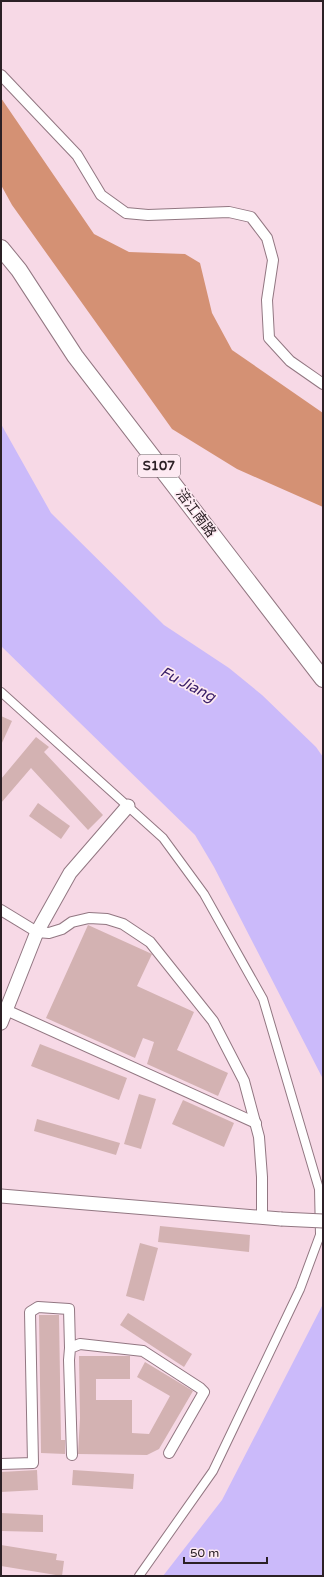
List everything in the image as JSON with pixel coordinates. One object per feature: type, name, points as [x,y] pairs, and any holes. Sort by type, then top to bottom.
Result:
[{"type":"main road","name":"涪江南路","points":[[1,248],[19,270],[75,356],[323,679]]},
{"type":"street","points":[[1,75],[77,155],[101,195],[126,213],[148,215],[229,212],[251,217],[267,238],[273,260],[267,300],[269,338],[290,361],[323,384]]},
{"type":"street","points":[[1,692],[163,838],[204,894],[263,999],[319,1189],[320,1235],[300,1289],[213,1471],[139,1576]]},
{"type":"street","points":[[1,1023],[36,932],[70,873],[128,806]]},
{"type":"street","points":[[1,910],[36,932],[49,933],[62,929],[72,922],[89,918],[107,918],[123,924],[150,942],[213,1020],[244,1081],[259,1137],[262,1177],[262,1217]]},
{"type":"street","points":[[6,1010],[256,1123]]},
{"type":"street","points":[[1,1196],[281,1219],[323,1221]]},
{"type":"street","points":[[1,1464],[34,1463],[30,1312],[38,1307],[69,1309],[72,1455]]},
{"type":"street","points":[[70,1348],[80,1344],[143,1351],[204,1392],[169,1453]]},
{"type":"shaded area","points":[[1,98],[94,234],[129,252],[185,254],[200,263],[212,313],[232,350],[323,413],[323,507],[237,469],[172,429],[12,205],[1,185]]},
{"type":"water","name":"Fu Jiang","points":[[1,424],[51,513],[164,625],[229,668],[262,695],[316,747],[323,757],[323,1079],[214,867],[195,835],[1,646]]},
{"type":"water","points":[[323,1304],[323,1576],[163,1576],[222,1500]]},
{"type":"building","points":[[1,716],[12,721],[1,745]]},
{"type":"building","points":[[36,737],[49,747],[44,752],[103,815],[88,830],[31,768],[1,803],[1,779]]},
{"type":"building","points":[[38,803],[70,826],[61,839],[29,816]]},
{"type":"building","points":[[88,925],[152,954],[137,986],[194,1012],[177,1050],[228,1073],[218,1096],[147,1064],[154,1042],[143,1038],[135,1058],[46,1018]]},
{"type":"building","points":[[40,1044],[127,1078],[119,1100],[31,1066]]},
{"type":"building","points":[[139,1094],[156,1099],[141,1149],[124,1144]]},
{"type":"building","points":[[183,1100],[234,1123],[224,1147],[172,1124]]},
{"type":"building","points":[[37,1119],[120,1143],[116,1155],[34,1131]]},
{"type":"building","points":[[160,1226],[250,1235],[249,1252],[158,1242]]},
{"type":"building","points":[[140,1243],[158,1248],[144,1301],[126,1296]]},
{"type":"building","points":[[128,1313],[192,1354],[184,1367],[120,1325]]},
{"type":"building","points":[[39,1315],[59,1315],[61,1440],[65,1440],[65,1454],[41,1453]]},
{"type":"building","points":[[79,1356],[130,1356],[130,1379],[96,1379],[96,1400],[132,1400],[132,1433],[149,1434],[170,1396],[137,1377],[145,1362],[193,1391],[159,1449],[147,1455],[78,1454],[80,1418]]},
{"type":"building","points":[[37,1470],[38,1490],[1,1492],[1,1472]]},
{"type":"building","points":[[73,1470],[134,1474],[133,1489],[72,1485]]},
{"type":"building","points":[[1,1513],[43,1515],[43,1532],[1,1531]]},
{"type":"building","points":[[1,1545],[57,1554],[56,1560],[64,1561],[62,1576],[1,1566]]}]
